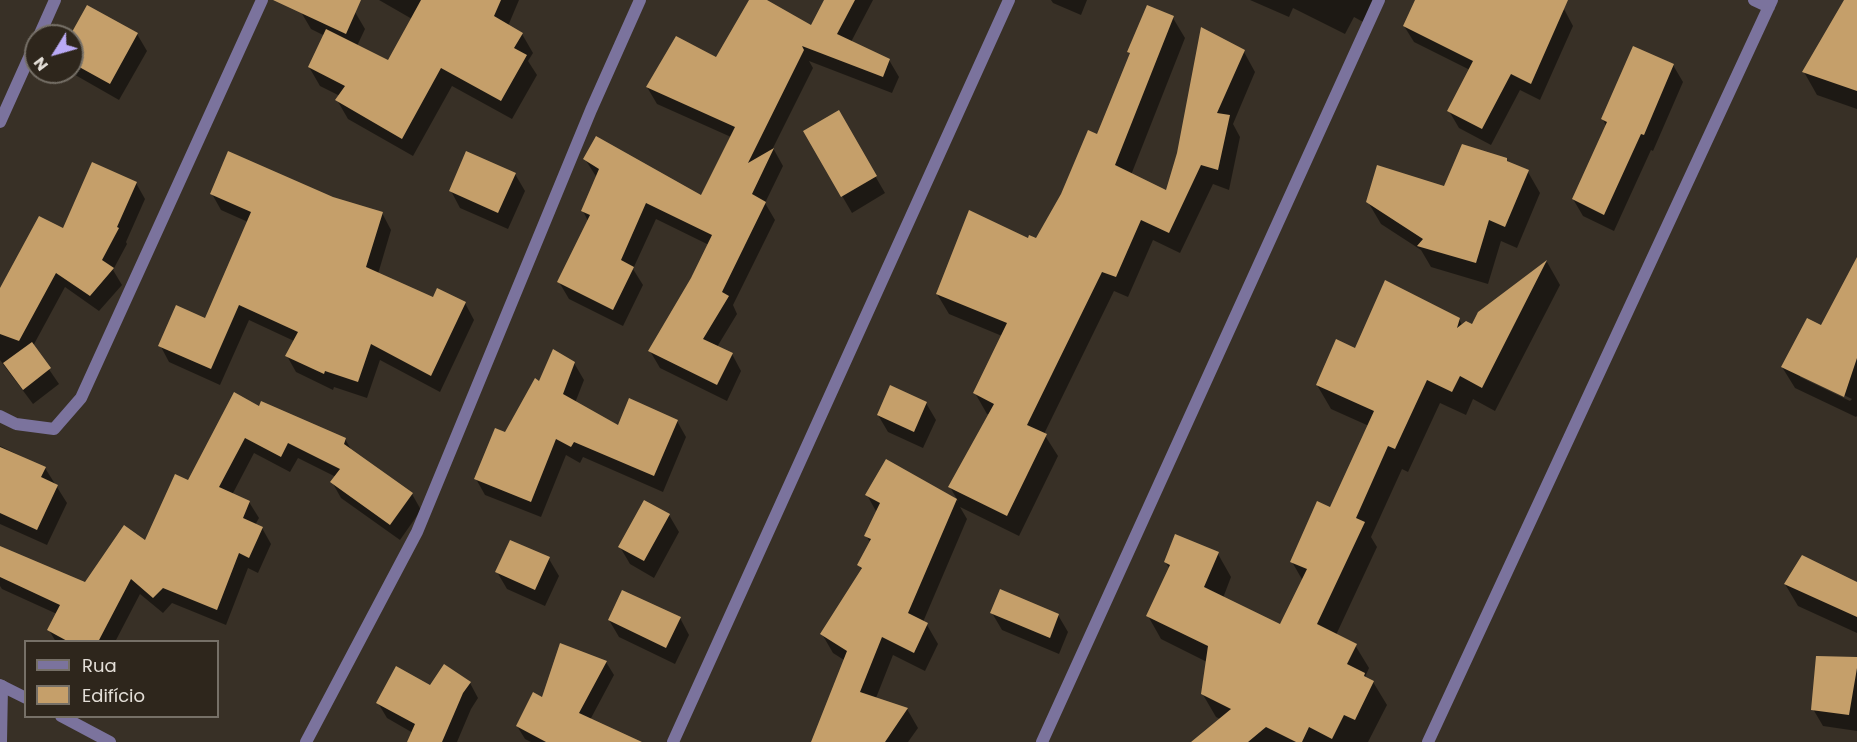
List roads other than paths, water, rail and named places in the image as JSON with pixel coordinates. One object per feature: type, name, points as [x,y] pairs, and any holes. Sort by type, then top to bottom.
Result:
[{"type":"street","points":[[44,24],[55,0]]},
{"type":"street","points":[[0,416],[16,424],[54,429],[81,398],[261,0]]},
{"type":"street","points":[[306,742],[417,532],[591,110],[640,0]]},
{"type":"street","points":[[673,742],[1009,0]]},
{"type":"street","points":[[1042,742],[1379,0]]},
{"type":"street","points":[[1428,742],[1771,4],[1754,0]]},
{"type":"street","points":[[0,122],[24,69]]},
{"type":"street","points":[[1,742],[1,685],[24,697]]},
{"type":"street","points":[[63,718],[110,742]]}]
